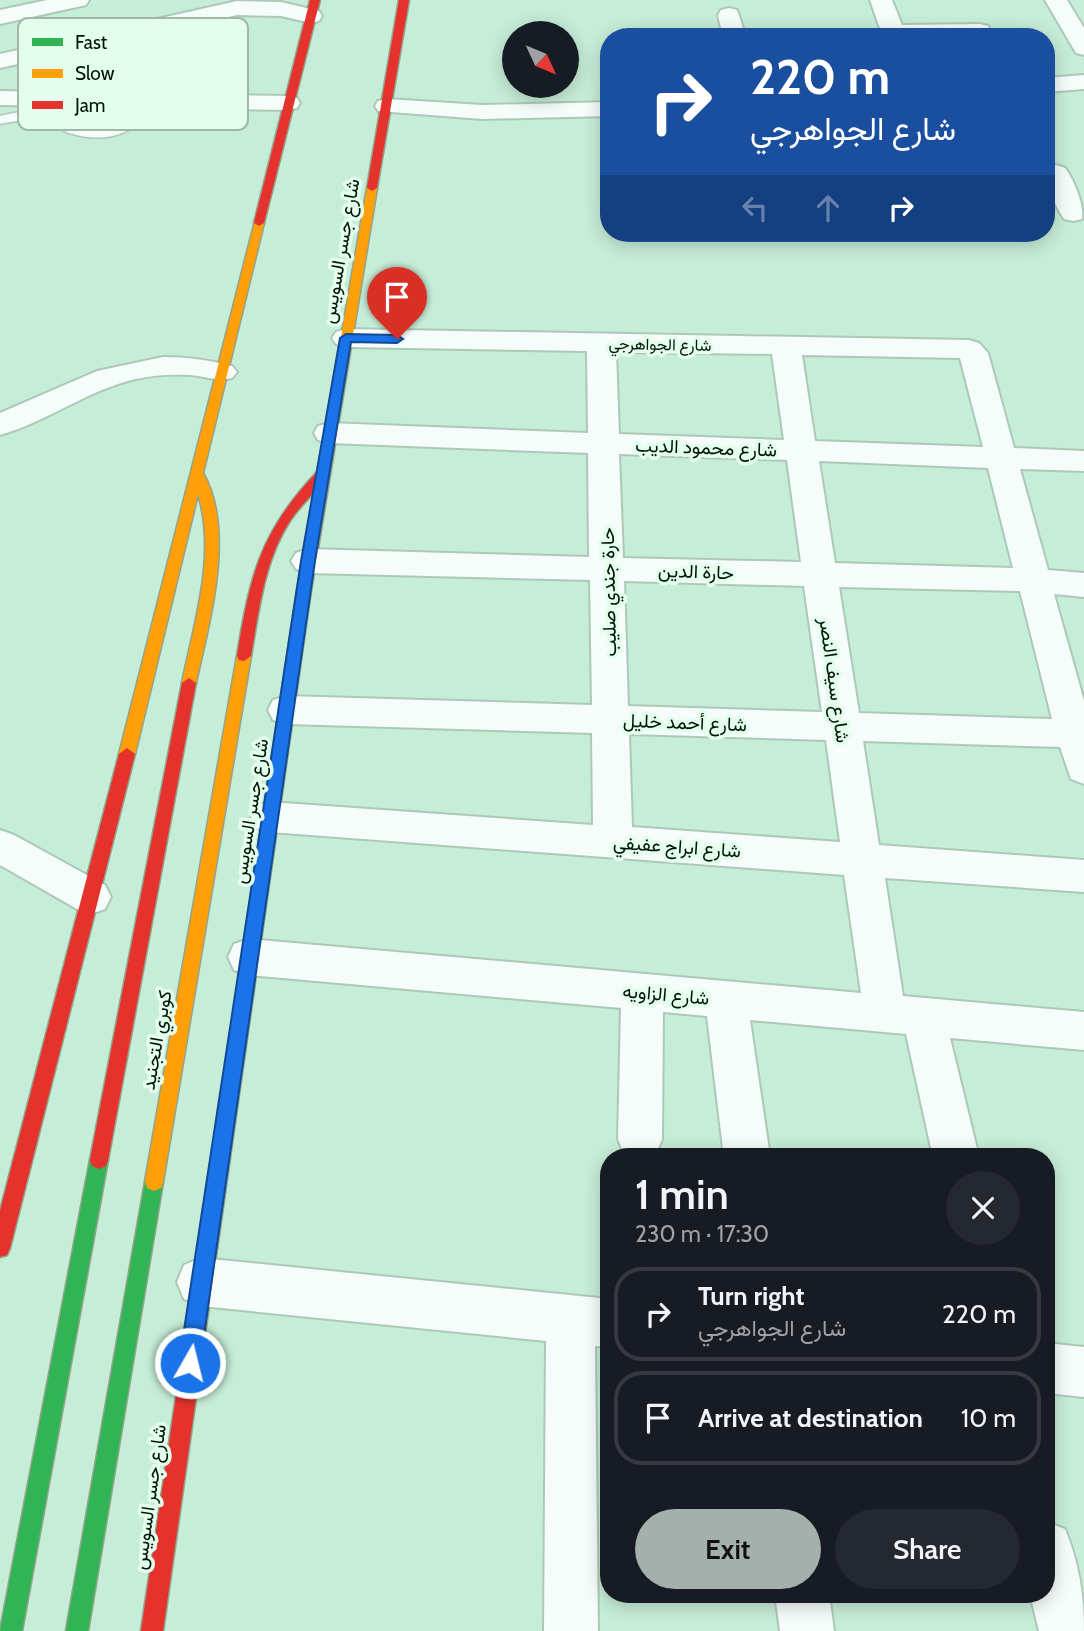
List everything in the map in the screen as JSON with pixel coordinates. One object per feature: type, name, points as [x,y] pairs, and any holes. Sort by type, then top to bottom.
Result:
[{"type":"main road","name":"شارع جسر السويس","points":[[152,1631],[308,561],[404,0]]},
{"type":"main road","points":[[0,1248],[198,474],[313,8]]},
{"type":"main road","name":"كوبري التجنيد","points":[[11,1631],[209,577],[214,533],[211,512],[198,474]]},
{"type":"main road","name":"كوبري التجنيد","points":[[76,1631],[257,577],[273,532],[303,493],[322,475]]},
{"type":"street","points":[[31,18],[78,0]]},
{"type":"street","points":[[881,0],[892,28]]},
{"type":"street","points":[[1056,0],[1084,48]]},
{"type":"street","points":[[193,18],[237,8],[313,8]]},
{"type":"street","points":[[72,18],[97,14]]},
{"type":"street","points":[[729,15],[733,28]]},
{"type":"street","points":[[2,62],[3,29]]},
{"type":"street","points":[[1055,84],[1084,82]]},
{"type":"street","points":[[248,102],[288,103]]},
{"type":"street","points":[[387,106],[482,112],[600,108]]},
{"type":"street","points":[[1055,173],[1084,173]]},
{"type":"street","points":[[1055,180],[1073,214]]},
{"type":"street","name":"شارع الجواهرجي","points":[[346,338],[961,348],[974,353],[1002,458]]},
{"type":"street","name":"حارة جندي صليب","points":[[601,343],[613,842]]},
{"type":"street","name":"شارع سيف النصر","points":[[786,347],[862,860],[904,1016],[953,1148]]},
{"type":"street","points":[[0,425],[96,380],[127,370],[177,365],[222,372]]},
{"type":"street","name":"شارع محمود الديب","points":[[329,433],[1084,461]]},
{"type":"street","points":[[1002,458],[1033,580],[1079,734],[1084,769]]},
{"type":"street","name":"حارة الدين","points":[[308,561],[1033,580],[1084,585]]},
{"type":"street","name":"شارع أحمد خليل","points":[[286,710],[1079,734]]},
{"type":"street","name":"شارع ابراج عفيفي","points":[[270,817],[1084,876]]},
{"type":"street","points":[[0,846],[91,897]]},
{"type":"street","name":"شارع الزاويه","points":[[249,957],[1084,1031]]},
{"type":"street","points":[[640,1139],[642,992]]},
{"type":"street","points":[[726,999],[746,1148]]},
{"type":"street","points":[[201,1282],[589,1321],[571,1631]]},
{"type":"street","points":[[1055,1369],[1084,1372]]},
{"type":"street","points":[[1055,1585],[1066,1631]]},
{"type":"street","points":[[803,1603],[807,1631]]},
{"type":"lane","points":[[2,103],[10,118],[18,118]]},
{"type":"lane","points":[[76,130],[103,133],[119,130]]},
{"type":"traffic: fast","points":[[226,1122],[303,597]]},
{"type":"traffic: fast","points":[[11,1631],[99,1160]]},
{"type":"traffic: fast","points":[[77,1631],[154,1182]]},
{"type":"traffic: slow","points":[[303,597],[372,188]]},
{"type":"traffic: slow","points":[[127,754],[259,223]]},
{"type":"traffic: slow","points":[[189,683],[205,605],[211,553],[207,501],[199,476]]},
{"type":"traffic: slow","points":[[154,1182],[244,656]]},
{"type":"traffic: jam","points":[[259,223],[315,0]]},
{"type":"traffic: jam","points":[[372,188],[404,0]]},
{"type":"traffic: jam","points":[[244,656],[258,579],[274,537],[302,496],[322,475]]},
{"type":"traffic: jam","points":[[99,1160],[189,683]]},
{"type":"traffic: jam","points":[[0,1248],[127,754]]},
{"type":"traffic: jam","points":[[152,1631],[226,1122]]},
{"type":"route","points":[[190,1363],[308,561],[346,338],[397,339]]}]
